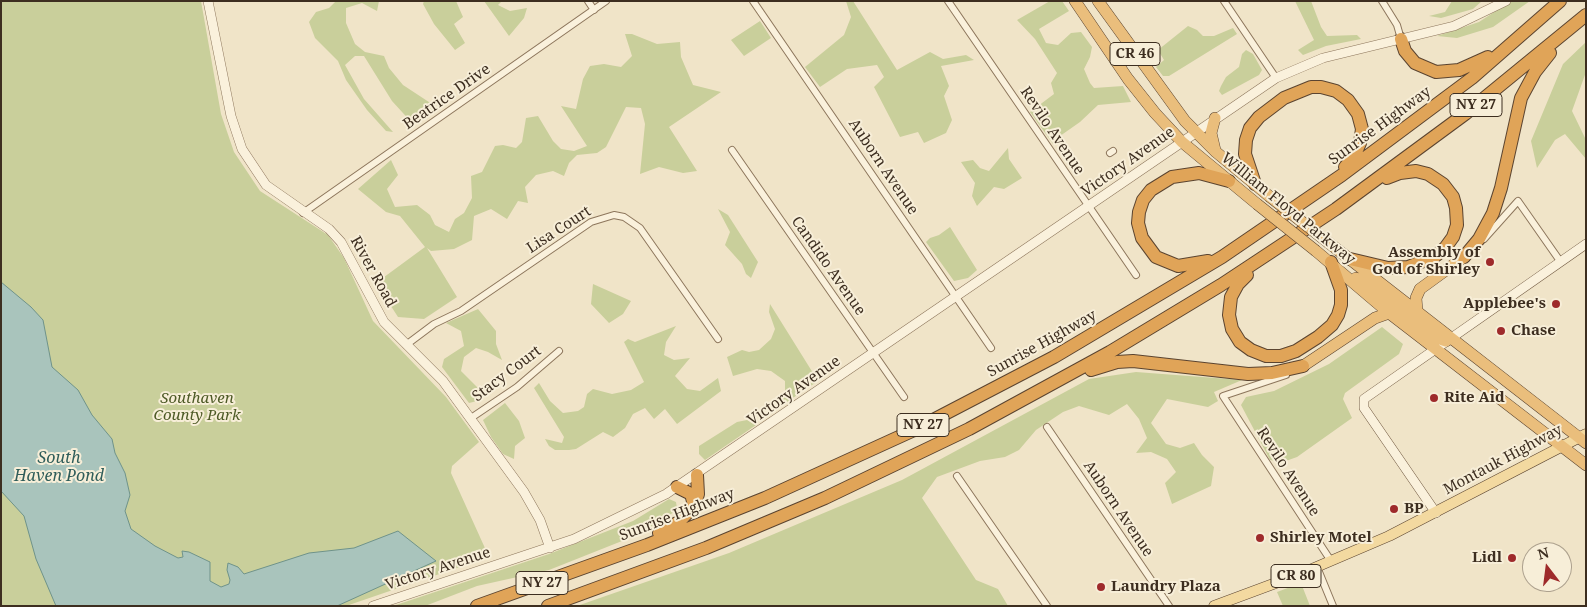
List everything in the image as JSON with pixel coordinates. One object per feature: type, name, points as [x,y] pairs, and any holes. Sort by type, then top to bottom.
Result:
[{"type":"highway","name":"William Floyd Parkway","points":[[1074,1],[1142,98],[1182,142],[1331,262],[1389,313],[1563,445],[1586,465]]},
{"type":"highway","name":"William Floyd Parkway","points":[[1098,1],[1160,89],[1195,132],[1216,152],[1269,196],[1417,311],[1449,339],[1583,438]]},
{"type":"highway","name":"Sunrise Highway","points":[[477,606],[607,559],[765,498],[912,431],[1054,357],[1222,257],[1318,192],[1447,97],[1560,1]]},
{"type":"highway","points":[[1417,311],[1416,298],[1420,289],[1464,257],[1479,239],[1496,205],[1518,108],[1525,89],[1542,62],[1586,15]]},
{"type":"highway","name":"NY 27","points":[[548,606],[706,548],[825,498],[948,440],[1054,384],[1180,311],[1275,250],[1362,190],[1471,109],[1586,15]]},
{"type":"highway","points":[[1401,40],[1405,51],[1415,63],[1430,70],[1448,72],[1477,63],[1525,32]]},
{"type":"highway","points":[[1255,184],[1246,162],[1245,150],[1247,136],[1253,124],[1264,113],[1292,94],[1306,88],[1321,87],[1336,91],[1348,100],[1358,114],[1362,134],[1359,148],[1354,157],[1318,192]]},
{"type":"highway","points":[[1215,118],[1211,136],[1216,152]]},
{"type":"highway","points":[[1350,259],[1388,268],[1415,265],[1434,257],[1445,248],[1453,237],[1457,225],[1456,208],[1450,193],[1438,179],[1428,174],[1411,171],[1400,172],[1362,190]]},
{"type":"highway","points":[[1222,257],[1184,266],[1161,261],[1152,254],[1144,243],[1140,233],[1138,217],[1146,195],[1172,176],[1199,173],[1229,181]]},
{"type":"highway","points":[[1275,250],[1238,284],[1233,292],[1229,306],[1231,324],[1237,337],[1248,348],[1266,356],[1281,356],[1296,351],[1323,333],[1335,320],[1341,305],[1342,295],[1339,281],[1331,262]]},
{"type":"highway","points":[[1341,271],[1367,283],[1437,338],[1449,339]]},
{"type":"highway","points":[[1054,384],[1096,368],[1125,361],[1151,362],[1248,374],[1272,373],[1303,366],[1375,318],[1389,313]]},
{"type":"highway","points":[[1504,379],[1522,382],[1533,401]]},
{"type":"highway","points":[[607,559],[670,527],[689,513],[694,506],[698,494],[696,485],[697,474]]},
{"type":"highway","points":[[678,487],[691,494],[694,506]]},
{"type":"main road","name":"Montauk Highway","points":[[1214,606],[1331,561],[1436,513],[1563,445],[1583,438]]},
{"type":"street","name":"River Road","points":[[208,1],[231,116],[242,149],[266,185],[303,213],[329,229],[341,242],[384,322],[443,381],[524,492],[540,520],[550,548]]},
{"type":"street","points":[[588,1],[594,10]]},
{"type":"street","name":"Beatrice Drive","points":[[303,213],[606,1]]},
{"type":"street","name":"Auborn Avenue","points":[[753,1],[991,348]]},
{"type":"street","name":"Revilo Avenue","points":[[948,1],[1136,275]]},
{"type":"street","points":[[1224,1],[1276,78]]},
{"type":"street","points":[[1382,1],[1397,25],[1401,40]]},
{"type":"street","name":"Victory Avenue","points":[[373,606],[550,548],[618,519],[678,487],[956,295],[1089,207],[1215,118],[1276,78],[1323,58],[1401,40],[1467,21],[1506,1]]},
{"type":"street","name":"Candido Avenue","points":[[732,150],[904,397]]},
{"type":"street","points":[[1464,257],[1478,245],[1518,201],[1560,262]]},
{"type":"street","name":"Lisa Court","points":[[406,345],[434,324],[461,311],[591,222],[614,215],[624,217],[640,228],[718,339]]},
{"type":"street","points":[[1436,513],[1364,408],[1363,401],[1367,395],[1586,244]]},
{"type":"street","name":"Stacy Court","points":[[471,418],[517,387],[559,351]]},
{"type":"street","name":"Revilo Avenue","points":[[1303,366],[1269,382],[1223,396],[1331,561]]},
{"type":"street","name":"Auborn Avenue","points":[[1047,427],[1169,606]]},
{"type":"street","points":[[957,476],[1047,606]]},
{"type":"street","points":[[1317,567],[1333,606]]},
{"type":"green space","name":"Southaven County Park","points":[[1,1],[201,1],[221,114],[234,152],[260,191],[328,235],[344,258],[373,321],[446,397],[479,442],[452,466],[451,473],[489,557],[346,606],[1,606]]},
{"type":"green space","points":[[336,1],[379,1],[377,11],[362,3],[346,8],[346,23],[355,44],[365,52],[384,56],[389,68],[403,85],[438,108],[413,124],[392,101],[364,56],[355,56],[345,65],[364,99],[393,132],[386,131],[367,110],[346,80],[338,61],[315,38],[309,22],[316,12],[329,8]]},
{"type":"green space","points":[[424,1],[456,1],[463,17],[454,24],[465,43],[455,50],[434,24],[423,4]]},
{"type":"green space","points":[[484,1],[502,1],[498,5],[510,11],[527,8],[524,18],[509,36]]},
{"type":"green space","points":[[846,1],[853,1],[897,70],[930,52],[943,59],[966,55],[974,60],[941,66],[949,86],[944,96],[952,120],[946,133],[924,143],[918,132],[900,137],[874,87],[884,77],[877,65],[847,69],[820,87],[805,67],[844,35],[851,17]]},
{"type":"green space","points":[[1050,1],[1062,1],[1069,11],[1039,29],[1046,43],[1058,45],[1071,33],[1081,32],[1092,47],[1090,57],[1084,69],[1090,83],[1094,88],[1123,86],[1131,102],[1098,105],[1053,144],[1030,112],[1054,94],[1051,83],[1057,73],[1035,39],[1017,20]]},
{"type":"green space","points":[[1295,1],[1311,1],[1321,27],[1327,36],[1357,35],[1361,39],[1326,46],[1303,55],[1298,50],[1314,40]]},
{"type":"green space","points":[[1452,1],[1482,1],[1473,9],[1441,18],[1429,16],[1445,12]]},
{"type":"green space","points":[[1511,1],[1530,1],[1493,27],[1457,38],[1437,36],[1479,22]]},
{"type":"green space","points":[[760,21],[771,38],[744,56],[731,40]]},
{"type":"green space","points":[[1188,26],[1197,30],[1203,36],[1214,36],[1233,28],[1237,34],[1169,76],[1163,76],[1156,67],[1164,60],[1158,50]]},
{"type":"green space","points":[[625,34],[632,34],[657,44],[680,42],[681,57],[693,85],[721,92],[669,127],[697,171],[683,173],[659,167],[640,174],[645,124],[641,108],[626,107],[606,147],[597,153],[577,155],[569,163],[564,176],[553,171],[536,175],[525,187],[528,203],[518,201],[507,219],[491,209],[474,216],[472,240],[454,249],[431,251],[427,248],[457,297],[424,319],[398,317],[376,283],[425,247],[400,216],[386,212],[358,189],[391,160],[398,175],[387,189],[395,207],[417,205],[430,215],[435,225],[449,232],[455,219],[464,213],[472,198],[471,176],[482,172],[495,146],[503,145],[516,148],[522,142],[526,118],[538,116],[553,141],[561,149],[574,151],[587,146],[561,106],[576,109],[583,79],[590,66],[604,64],[621,67],[632,56]]},
{"type":"green space","points":[[1586,42],[1586,72],[1572,111],[1586,140],[1586,159],[1565,134],[1555,140],[1537,168],[1531,141],[1563,64]]},
{"type":"green space","points":[[1246,50],[1253,54],[1262,70],[1259,75],[1222,95],[1219,91],[1221,86],[1226,77],[1239,67],[1242,54]]},
{"type":"green space","points":[[1008,148],[1009,159],[1022,178],[1004,189],[994,187],[977,206],[972,196],[975,183],[961,162],[973,160],[980,168],[989,171]]},
{"type":"green space","points":[[718,209],[728,215],[758,262],[751,278],[746,274],[742,264],[725,245],[730,232]]},
{"type":"green space","points":[[950,227],[977,270],[968,278],[954,281],[926,242]]},
{"type":"green space","points":[[593,284],[631,301],[623,314],[609,323],[591,304]]},
{"type":"green space","points":[[770,304],[818,381],[778,408],[775,401],[785,391],[785,381],[771,371],[757,369],[733,376],[727,357],[742,350],[749,352],[759,350],[771,339],[775,329],[769,312]]},
{"type":"green space","points":[[478,309],[496,331],[496,344],[502,360],[476,348],[464,357],[461,371],[483,393],[481,400],[469,403],[442,367],[444,359],[464,346],[461,331],[446,323]]},
{"type":"green space","points":[[676,326],[666,342],[664,355],[674,360],[690,358],[675,376],[687,389],[700,391],[718,378],[721,391],[677,424],[665,409],[654,419],[645,408],[633,414],[625,428],[613,437],[603,432],[576,449],[569,450],[555,450],[549,446],[545,439],[562,443],[564,437],[534,388],[539,383],[550,401],[563,413],[578,411],[584,407],[587,394],[593,389],[612,394],[631,390],[644,382],[624,342],[628,339],[635,342]]},
{"type":"green space","points":[[1382,327],[1403,344],[1399,354],[1345,393],[1343,399],[1352,418],[1297,457],[1283,462],[1270,460],[1241,405],[1246,397],[1274,391],[1329,364]]},
{"type":"green space","points":[[1136,372],[1242,380],[1214,392],[1218,401],[1208,407],[1167,399],[1151,423],[1166,444],[1180,448],[1194,443],[1202,455],[1214,467],[1211,486],[1172,504],[1165,483],[1176,472],[1167,459],[1151,452],[1136,453],[1147,438],[1139,419],[1127,404],[1109,415],[1079,406],[1063,412],[1036,430],[1019,450],[1005,457],[980,461],[937,477],[922,498],[976,580],[998,589],[1008,606],[577,606],[729,553],[902,480],[1089,379]]},
{"type":"green space","points":[[505,403],[519,421],[525,438],[515,446],[514,459],[503,454],[491,437],[483,420]]},
{"type":"green space","points":[[747,420],[756,425],[705,460],[699,454],[699,446],[737,422]]},
{"type":"green space","points":[[669,499],[676,502],[677,509],[663,521],[622,541],[549,570],[477,586],[425,606],[393,606],[549,554],[633,521]]},
{"type":"green space","points":[[1301,583],[1310,606],[1283,606],[1277,592]]},
{"type":"water","name":"South Haven Pond","points":[[1,282],[31,307],[43,320],[52,367],[78,390],[92,415],[112,439],[115,453],[125,473],[130,495],[125,511],[131,529],[155,546],[178,558],[183,557],[182,551],[189,552],[210,562],[210,581],[221,587],[229,584],[228,563],[238,567],[244,574],[309,553],[354,548],[398,531],[436,561],[337,606],[56,606],[36,559],[24,516],[1,491]]},
{"type":"place","name":"Assembly of God of Shirley","points":[[1490,262]]},
{"type":"place","name":"Applebee's","points":[[1556,304]]},
{"type":"place","name":"Chase","points":[[1501,331]]},
{"type":"place","name":"Rite Aid","points":[[1434,398]]},
{"type":"place","name":"BP","points":[[1394,509]]},
{"type":"place","name":"Shirley Motel","points":[[1260,538]]},
{"type":"place","name":"Lidl","points":[[1512,558]]},
{"type":"place","name":"Laundry Plaza","points":[[1101,587]]}]
